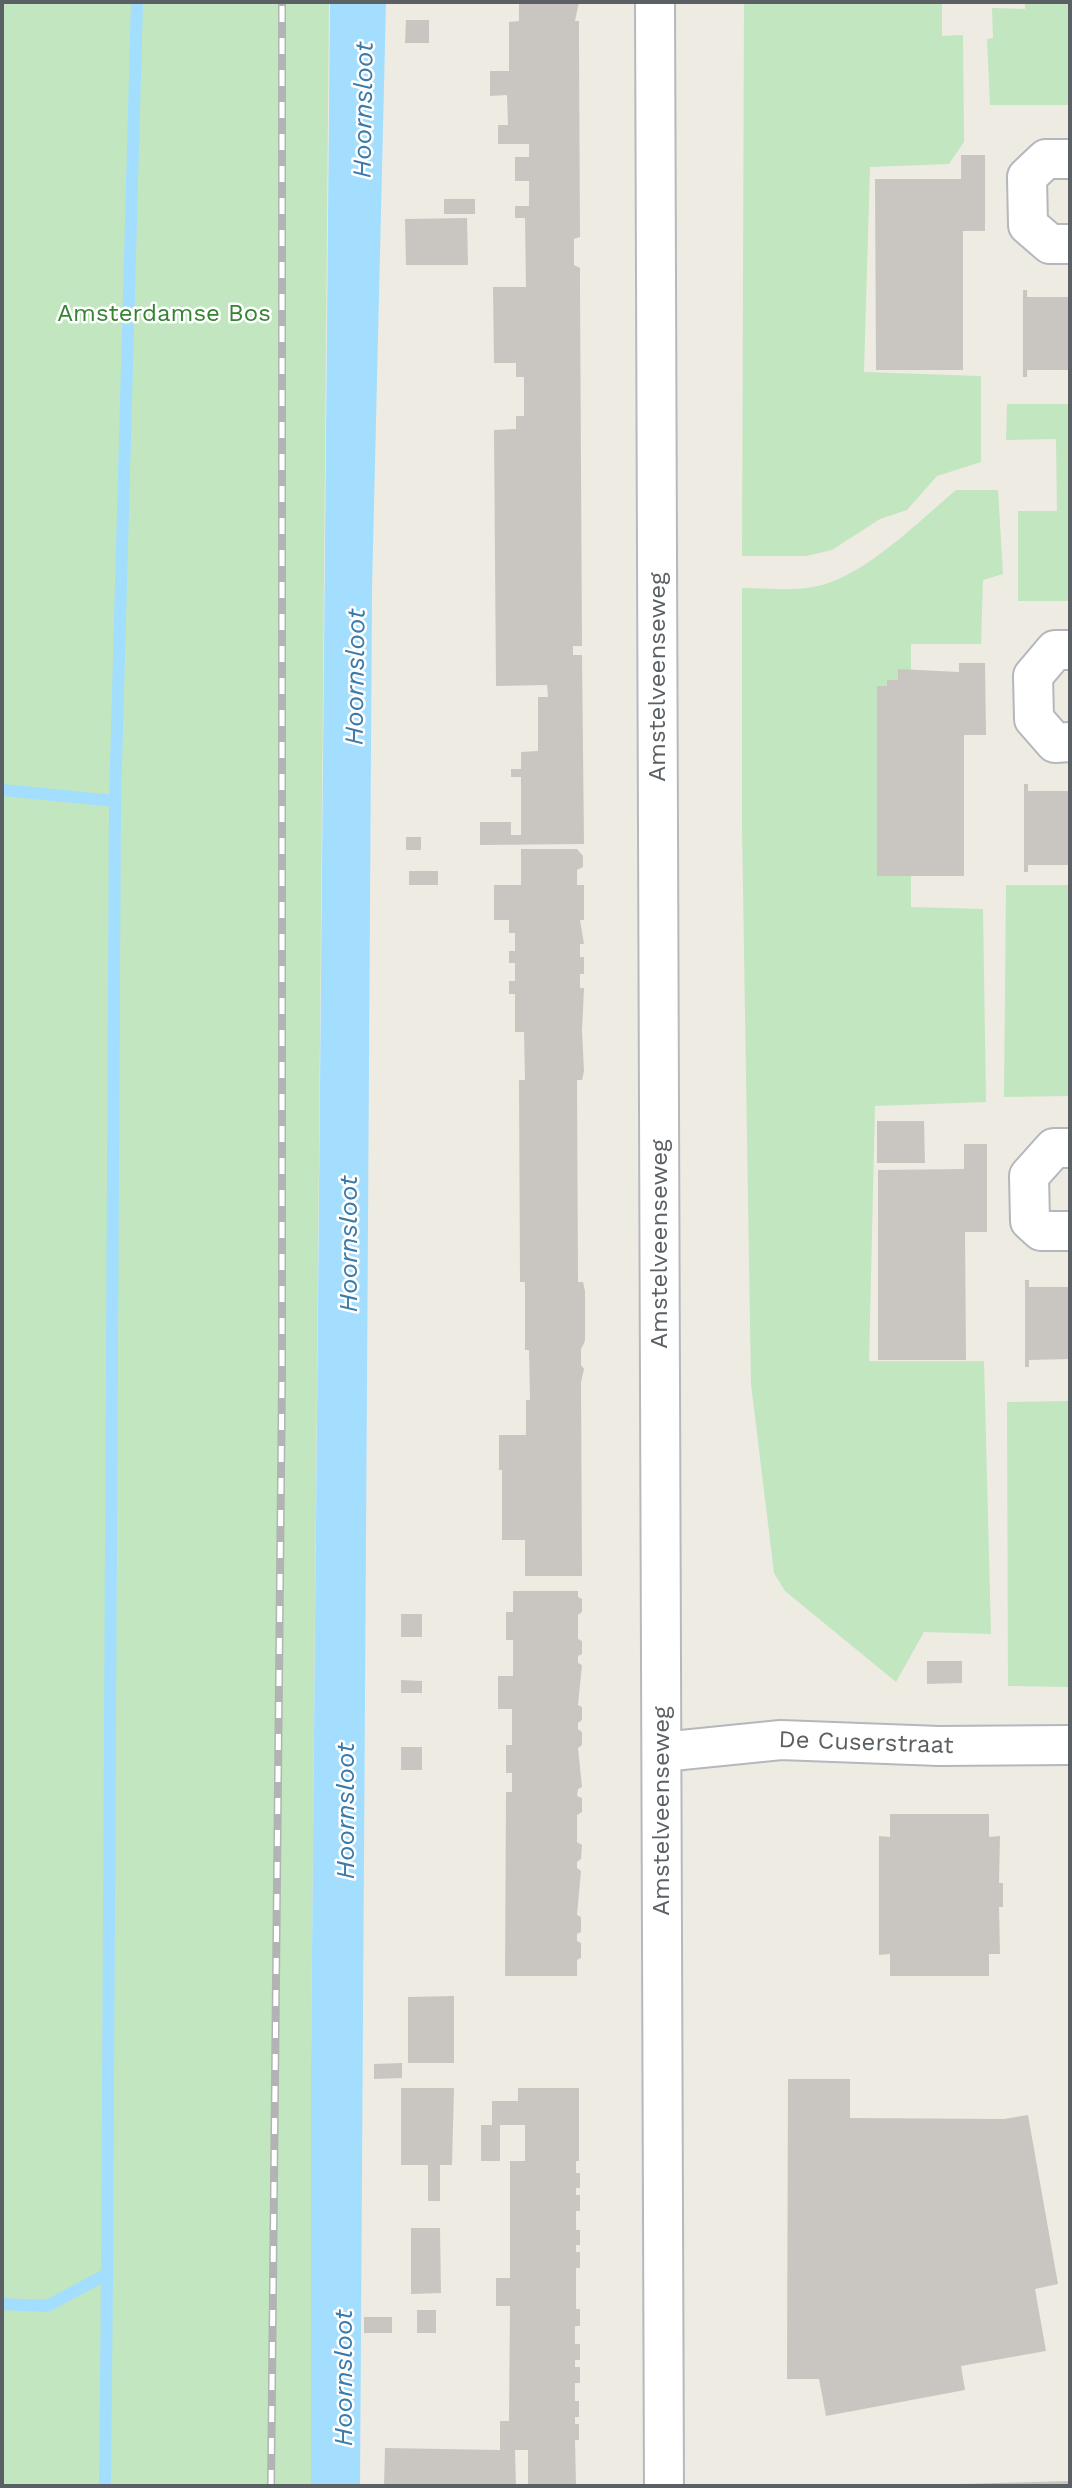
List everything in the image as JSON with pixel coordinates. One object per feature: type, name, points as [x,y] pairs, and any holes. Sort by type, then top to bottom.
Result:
[{"type":"main road","name":"Amstelveenseweg","points":[[655,2],[664,2486]]},
{"type":"main road","points":[[1070,159],[1046,159],[1027,177],[1028,225],[1051,244],[1070,244]]},
{"type":"main road","points":[[1070,650],[1055,650],[1033,676],[1034,719],[1055,743],[1070,743]]},
{"type":"main road","points":[[1070,1148],[1054,1148],[1029,1176],[1030,1221],[1041,1231],[1070,1231]]},
{"type":"main road","name":"De Cuserstraat","points":[[662,1752],[780,1740],[939,1746],[1070,1745]]},
{"type":"green space","name":"Amsterdamse Bos","points":[[2,2],[329,2],[311,2061],[311,2486],[2,2486]]},
{"type":"green space","points":[[744,2],[942,2],[942,36],[963,35],[964,142],[949,164],[870,167],[864,372],[981,376],[981,462],[937,476],[907,510],[880,519],[832,550],[806,556],[742,556]]},
{"type":"green space","points":[[1025,2],[1070,2],[1070,105],[990,105],[987,39],[993,38],[992,8],[1025,9]]},
{"type":"green space","points":[[1007,404],[1070,404],[1070,601],[1018,601],[1018,511],[1057,511],[1056,439],[1006,440]]},
{"type":"green space","points":[[956,490],[998,490],[1003,574],[983,580],[981,644],[911,644],[911,907],[983,909],[986,1102],[875,1106],[869,1361],[984,1361],[991,1634],[924,1632],[896,1682],[785,1591],[774,1573],[751,1384],[742,827],[742,588],[796,589],[832,582],[889,548]]},
{"type":"green space","points":[[1006,885],[1070,885],[1070,1096],[1004,1097]]},
{"type":"green space","points":[[1070,1401],[1070,1687],[1008,1686],[1007,1402]]},
{"type":"water","name":"Hoornsloot","points":[[330,2],[386,2],[372,589],[360,2486],[311,2486],[311,2061]]},
{"type":"building","points":[[519,2],[579,2],[575,21],[579,21],[580,237],[574,239],[574,265],[580,268],[582,646],[573,646],[573,655],[582,655],[584,844],[480,845],[480,822],[511,822],[511,835],[521,835],[521,777],[511,777],[511,769],[521,769],[521,752],[538,751],[538,697],[548,697],[547,685],[496,686],[494,430],[516,429],[516,416],[524,416],[524,377],[516,377],[516,363],[494,363],[493,287],[526,287],[525,218],[515,218],[515,206],[529,206],[529,181],[515,181],[515,157],[529,157],[529,144],[498,144],[498,125],[508,125],[507,95],[490,96],[490,71],[509,71],[509,22],[519,21]]},
{"type":"building","points":[[406,20],[429,20],[429,43],[405,43]]},
{"type":"building","points":[[961,155],[985,155],[985,231],[963,231],[963,370],[876,370],[875,179],[961,179]]},
{"type":"building","points":[[444,199],[475,199],[475,214],[444,214]]},
{"type":"building","points":[[467,218],[468,265],[406,265],[405,219]]},
{"type":"building","points":[[1023,290],[1027,290],[1027,297],[1070,297],[1070,370],[1027,370],[1027,377],[1023,377]]},
{"type":"building","points":[[959,663],[985,663],[986,735],[964,735],[964,876],[877,876],[877,686],[887,686],[887,680],[898,680],[898,669],[959,672]]},
{"type":"building","points":[[1024,784],[1028,784],[1028,791],[1070,791],[1070,865],[1028,865],[1028,872],[1024,872]]},
{"type":"building","points":[[406,837],[421,837],[421,850],[406,850]]},
{"type":"building","points":[[521,849],[577,849],[583,856],[583,867],[577,870],[577,885],[584,885],[584,920],[580,920],[584,944],[580,944],[580,957],[584,957],[584,974],[580,974],[580,988],[584,988],[584,1071],[582,1080],[577,1080],[578,1282],[583,1282],[585,1291],[585,1341],[581,1349],[581,1365],[584,1369],[581,1382],[582,1576],[525,1576],[525,1540],[502,1540],[499,1435],[526,1435],[526,1400],[530,1400],[529,1350],[525,1350],[525,1282],[520,1282],[519,1080],[525,1080],[524,1032],[515,1032],[515,994],[509,994],[509,981],[515,981],[515,963],[509,963],[509,951],[515,951],[515,933],[509,933],[509,920],[494,920],[494,885],[521,885]]},
{"type":"building","points":[[409,871],[438,871],[438,885],[409,885]]},
{"type":"building","points":[[877,1121],[924,1121],[925,1163],[877,1163]]},
{"type":"building","points":[[964,1144],[987,1144],[987,1232],[965,1232],[966,1360],[878,1360],[878,1170],[964,1169]]},
{"type":"building","points":[[1025,1280],[1029,1280],[1029,1287],[1070,1287],[1070,1359],[1029,1360],[1029,1367],[1025,1367]]},
{"type":"building","points":[[513,1591],[578,1591],[578,1597],[582,1599],[582,1612],[578,1615],[578,1639],[582,1641],[582,1654],[578,1656],[578,1663],[582,1665],[578,1705],[582,1707],[582,1720],[578,1723],[578,1729],[582,1732],[582,1745],[578,1748],[582,1787],[578,1789],[577,1796],[582,1798],[582,1812],[577,1815],[577,1842],[582,1845],[581,1859],[577,1862],[577,1868],[581,1871],[577,1915],[581,1917],[581,1932],[577,1934],[577,1941],[581,1943],[581,1958],[577,1960],[577,1976],[505,1976],[506,1792],[512,1792],[512,1773],[506,1773],[506,1745],[512,1745],[512,1709],[498,1709],[498,1676],[513,1676],[513,1640],[506,1640],[506,1612],[513,1612]]},
{"type":"building","points":[[401,1614],[422,1614],[422,1637],[401,1637]]},
{"type":"building","points":[[927,1661],[962,1661],[962,1683],[927,1684]]},
{"type":"building","points":[[401,1680],[422,1681],[422,1693],[401,1693]]},
{"type":"building","points":[[401,1747],[422,1747],[422,1770],[401,1770]]},
{"type":"building","points":[[890,1814],[989,1814],[989,1837],[1000,1836],[999,1883],[1003,1883],[1003,1907],[999,1907],[1000,1954],[989,1954],[989,1976],[890,1976],[890,1954],[879,1955],[879,1836],[890,1837]]},
{"type":"building","points":[[454,1996],[454,2063],[408,2063],[408,1997]]},
{"type":"building","points":[[402,2063],[402,2078],[374,2079],[374,2064]]},
{"type":"building","points":[[788,2079],[850,2079],[850,2118],[1004,2119],[1028,2115],[1058,2284],[1035,2289],[1046,2351],[961,2366],[965,2390],[826,2416],[819,2379],[787,2379]]},
{"type":"building","points":[[401,2088],[454,2088],[452,2165],[440,2165],[440,2201],[428,2201],[428,2165],[401,2165]]},
{"type":"building","points":[[518,2088],[579,2088],[579,2161],[576,2161],[576,2173],[580,2173],[580,2188],[576,2188],[576,2195],[580,2195],[580,2211],[576,2211],[576,2230],[580,2230],[580,2245],[576,2245],[576,2252],[580,2252],[580,2268],[576,2268],[576,2309],[580,2309],[580,2326],[575,2326],[575,2344],[580,2344],[580,2360],[575,2360],[575,2367],[580,2367],[580,2383],[575,2383],[575,2401],[579,2401],[579,2417],[575,2417],[575,2424],[579,2424],[579,2440],[575,2440],[576,2486],[528,2486],[528,2450],[515,2450],[516,2486],[384,2486],[385,2448],[500,2450],[500,2421],[509,2421],[510,2306],[496,2306],[496,2278],[510,2278],[510,2161],[525,2161],[525,2125],[500,2125],[500,2161],[481,2161],[481,2125],[492,2125],[492,2101],[518,2101]]},
{"type":"building","points":[[411,2228],[440,2228],[441,2293],[411,2294]]},
{"type":"building","points":[[417,2310],[436,2310],[436,2333],[417,2333]]},
{"type":"building","points":[[364,2317],[392,2317],[392,2333],[364,2333]]},
{"type":"building","points":[[1070,2481],[1070,2486],[959,2486],[959,2484]]},
{"type":"waterway","points":[[2,2304],[47,2306],[107,2274],[115,801],[137,2]]},
{"type":"waterway","points":[[2,790],[115,801]]},
{"type":"waterway","points":[[105,2486],[107,2274]]},
{"type":"railway","points":[[271,2486],[282,1377],[282,2]]}]
